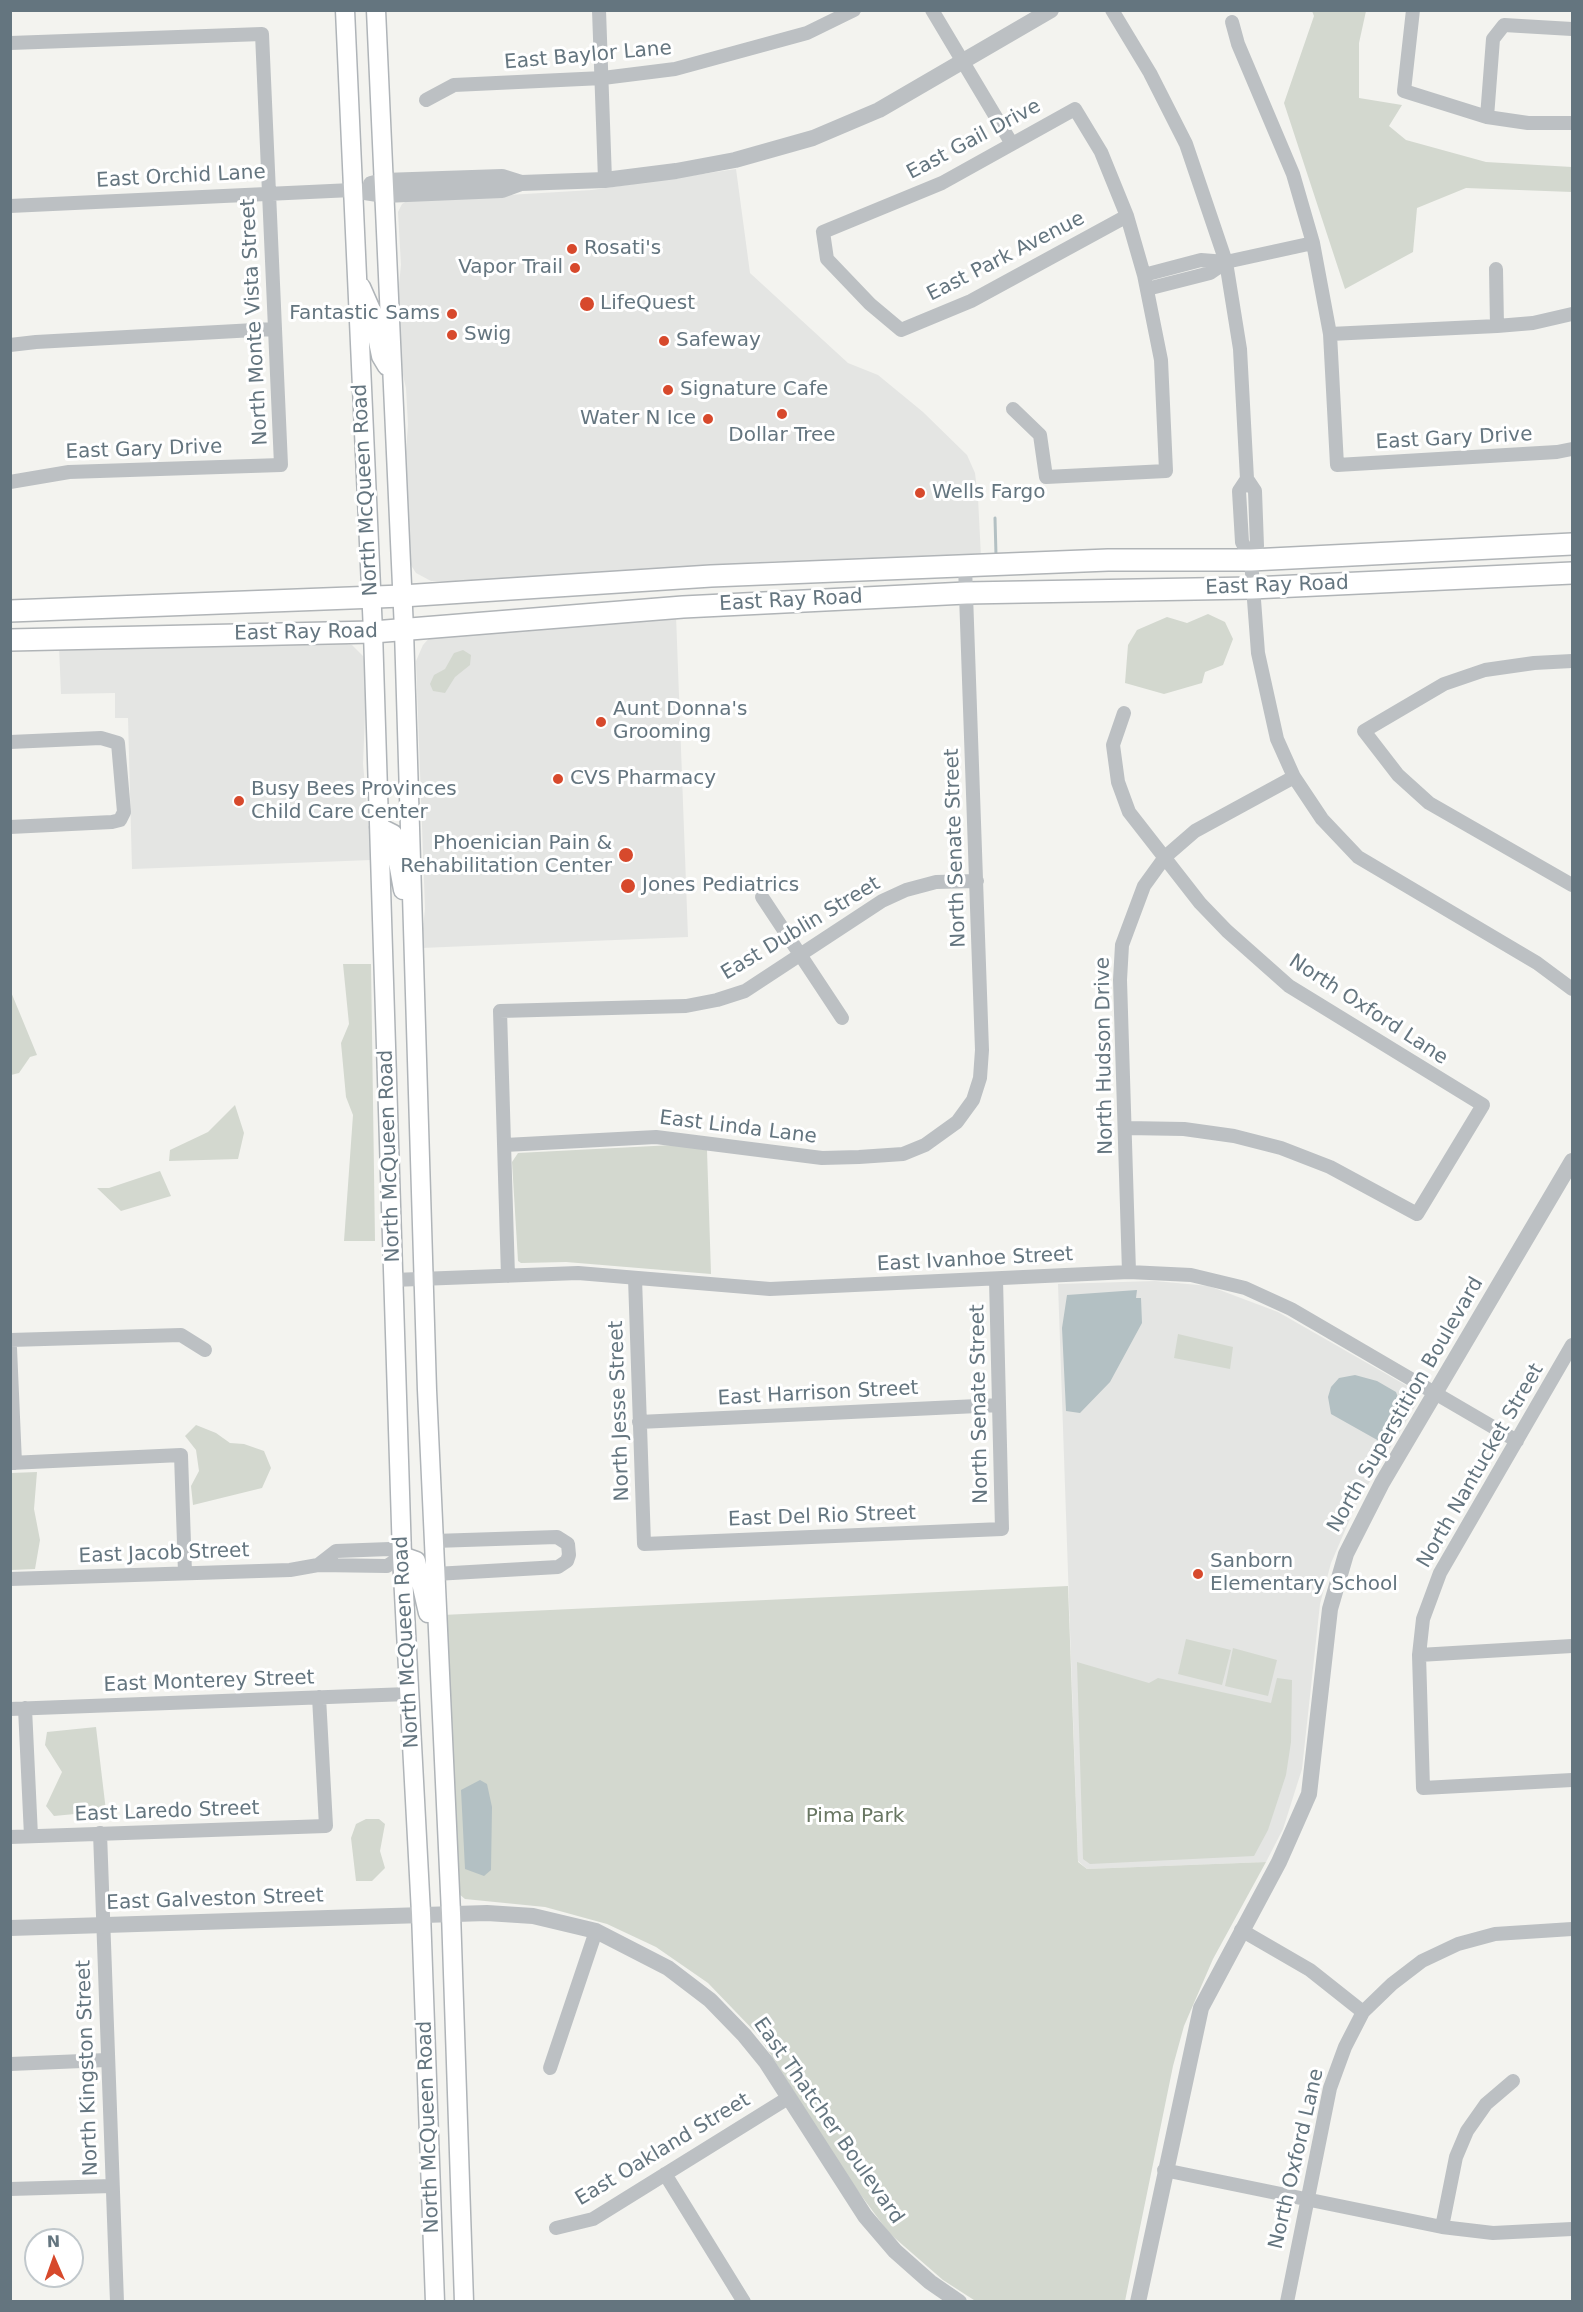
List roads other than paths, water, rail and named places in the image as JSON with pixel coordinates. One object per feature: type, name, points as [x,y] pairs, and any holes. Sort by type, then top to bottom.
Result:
[{"type":"main road","name":"North McQueen Road","points":[[345,10],[373,632],[402,1556],[421,1913],[435,2301]]},
{"type":"main road","name":"North McQueen Road","points":[[376,10],[404,630],[424,1279],[451,1913],[464,2301]]},
{"type":"main road","points":[[356,274],[372,312],[381,356],[392,369]]},
{"type":"main road","name":"East Ray Road","points":[[10,611],[402,596],[711,576],[1108,560],[1251,560],[1572,544]]},
{"type":"main road","name":"East Ray Road","points":[[10,640],[373,632],[585,614],[966,592],[1252,588],[1572,573]]},
{"type":"main road","points":[[585,614],[633,595],[700,585],[708,582],[711,576]]},
{"type":"main road","points":[[379,827],[393,834],[405,901],[414,933]]},
{"type":"main road","points":[[402,1556],[416,1561],[426,1610],[437,1619]]},
{"type":"street","points":[[599,10],[605,180]]},
{"type":"street","name":"East Baylor Lane","points":[[426,100],[454,85],[603,78],[675,69],[807,33],[854,10]]},
{"type":"street","points":[[932,10],[1012,144]]},
{"type":"street","name":"East Orchid Lane","points":[[10,206],[384,188],[502,190],[521,183],[605,180],[735,160],[813,138],[879,110],[964,63],[1051,10]]},
{"type":"street","points":[[1112,10],[1150,73],[1186,144],[1226,262],[1238,329],[1248,479],[1239,491],[1242,548],[1251,560],[1258,653],[1269,709],[1277,739],[1294,777],[1322,819],[1358,857],[1537,963],[1572,989]]},
{"type":"street","points":[[1413,10],[1404,91],[1487,117],[1528,123],[1572,123]]},
{"type":"street","points":[[1232,22],[1238,44],[1293,174],[1313,243],[1330,334],[1497,326],[1533,323],[1572,314]]},
{"type":"street","points":[[1487,117],[1493,39],[1504,25],[1572,29]]},
{"type":"street","name":"North Monte Vista Street","points":[[10,43],[262,34],[273,329],[281,465]]},
{"type":"street","name":"East Gail Drive","points":[[901,330],[870,304],[827,259],[823,232],[942,183],[1075,109],[1101,152],[1128,216]]},
{"type":"street","points":[[1013,409],[1040,435],[1046,477],[1166,471],[1161,360],[1144,275],[1128,216]]},
{"type":"street","name":"East Park Avenue","points":[[901,330],[971,301],[1128,216]]},
{"type":"street","points":[[1144,275],[1201,260],[1226,262],[1313,243]]},
{"type":"street","points":[[1147,289],[1210,273],[1226,262]]},
{"type":"street","points":[[1496,269],[1497,326]]},
{"type":"street","points":[[10,345],[273,329]]},
{"type":"street","name":"East Gary Drive","points":[[1330,334],[1337,465],[1557,453],[1572,449]]},
{"type":"street","name":"East Gary Drive","points":[[10,482],[28,477],[69,472],[281,465]]},
{"type":"street","name":"North Senate Street","points":[[957,1122],[973,1100],[980,1078],[977,881],[965,566]]},
{"type":"street","points":[[1572,661],[1485,670],[1444,684],[1364,731],[1398,775],[1428,803],[1572,885]]},
{"type":"street","name":"North Oxford Lane","points":[[1124,713],[1113,745],[1119,782],[1129,812],[1200,903],[1227,931],[1289,986],[1483,1105],[1417,1214],[1330,1167],[1281,1148],[1234,1136],[1184,1129],[1127,1128]]},
{"type":"street","points":[[10,742],[101,738],[118,744],[121,753],[124,812],[120,820],[112,822],[10,827]]},
{"type":"street","name":"North Hudson Drive","points":[[1129,1272],[1127,1128],[1120,980],[1122,945],[1144,886],[1165,857],[1195,831],[1294,777]]},
{"type":"street","name":"East Dublin Street","points":[[505,1144],[500,1011],[686,1005],[717,1000],[746,990],[882,901],[906,890],[936,882],[977,881]]},
{"type":"street","points":[[762,897],[842,1018]]},
{"type":"street","name":"East Linda Lane","points":[[505,1144],[656,1137],[822,1158],[859,1157],[903,1154],[925,1145],[957,1122]]},
{"type":"street","points":[[505,1144],[508,1276]]},
{"type":"street","name":"North Superstition Boulevard","points":[[1138,2301],[1164,2170],[1201,2008],[1279,1862],[1309,1794],[1330,1609],[1342,1562],[1363,1518],[1435,1393],[1570,1168]]},
{"type":"street","name":"East Ivanhoe Street","points":[[393,1280],[578,1273],[770,1289],[1129,1272],[1191,1275],[1245,1288],[1291,1309],[1517,1441]]},
{"type":"street","name":"North Jesse Street","points":[[635,1278],[644,1544]]},
{"type":"street","name":"North Senate Street","points":[[996,1279],[1002,1529]]},
{"type":"street","points":[[10,1340],[181,1335],[205,1350]]},
{"type":"street","name":"North Nantucket Street","points":[[1572,1345],[1440,1573],[1423,1618],[1419,1655],[1423,1788],[1572,1780]]},
{"type":"street","points":[[10,1348],[13,1463],[181,1455],[185,1574]]},
{"type":"street","name":"East Harrison Street","points":[[639,1422],[999,1405]]},
{"type":"street","name":"East Del Rio Street","points":[[644,1544],[1002,1529]]},
{"type":"street","points":[[434,1541],[557,1537],[568,1544],[569,1555],[567,1561],[558,1567],[435,1574]]},
{"type":"street","name":"East Jacob Street","points":[[10,1579],[290,1570],[318,1565],[336,1551],[390,1549],[402,1556]]},
{"type":"street","points":[[1419,1655],[1572,1646]]},
{"type":"street","name":"East Monterey Street","points":[[10,1709],[408,1694]]},
{"type":"street","name":"East Laredo Street","points":[[10,1837],[326,1826],[320,1698]]},
{"type":"street","points":[[25,1708],[32,1836]]},
{"type":"street","name":"North Kingston Street","points":[[100,1833],[117,2301]]},
{"type":"street","name":"East Thatcher Boulevard","points":[[421,1913],[533,1916],[596,1931],[668,1968],[710,2000],[744,2035],[865,2216],[896,2251],[930,2282],[959,2301]]},
{"type":"street","name":"East Galveston Street","points":[[10,1928],[421,1913]]},
{"type":"street","name":"North Oxford Lane","points":[[1287,2301],[1330,2088],[1345,2048],[1363,2012],[1392,1984],[1422,1961],[1458,1944],[1495,1934],[1572,1929]]},
{"type":"street","points":[[1241,1930],[1310,1970],[1363,2012]]},
{"type":"street","points":[[550,2067],[596,1931]]},
{"type":"street","points":[[10,2064],[107,2060]]},
{"type":"street","points":[[1442,2227],[1456,2157],[1467,2131],[1486,2104],[1513,2081]]},
{"type":"street","name":"East Oakland Street","points":[[556,2228],[593,2219],[788,2098]]},
{"type":"street","points":[[1164,2170],[1442,2227],[1493,2233],[1572,2229]]},
{"type":"street","points":[[665,2174],[740,2297],[724,2301]]},
{"type":"street","points":[[10,2189],[112,2186]]},
{"type":"waterway","points":[[995,518],[996,555]]},
{"type":"place","name":"Rosati's","points":[[572,249]]},
{"type":"place","name":"Vapor Trail","points":[[575,268]]},
{"type":"place","name":"LifeQuest","points":[[587,304]]},
{"type":"place","name":"Fantastic Sams","points":[[452,314]]},
{"type":"place","name":"Swig","points":[[452,335]]},
{"type":"place","name":"Safeway","points":[[664,341]]},
{"type":"place","name":"Signature Cafe","points":[[668,390]]},
{"type":"place","name":"Dollar Tree","points":[[782,414]]},
{"type":"place","name":"Water N Ice","points":[[708,419]]},
{"type":"place","name":"Wells Fargo","points":[[920,493]]},
{"type":"place","name":"Aunt Donna's Grooming","points":[[601,722]]},
{"type":"place","name":"CVS Pharmacy","points":[[558,779]]},
{"type":"place","name":"Busy Bees Provinces Child Care Center","points":[[239,801]]},
{"type":"place","name":"Phoenician Pain & Rehabilitation Center","points":[[626,855]]},
{"type":"place","name":"Jones Pediatrics","points":[[628,886]]},
{"type":"place","name":"Sanborn Elementary School","points":[[1198,1574]]},
{"type":"park label","name":"Pima Park","points":[[855,1817]]}]
